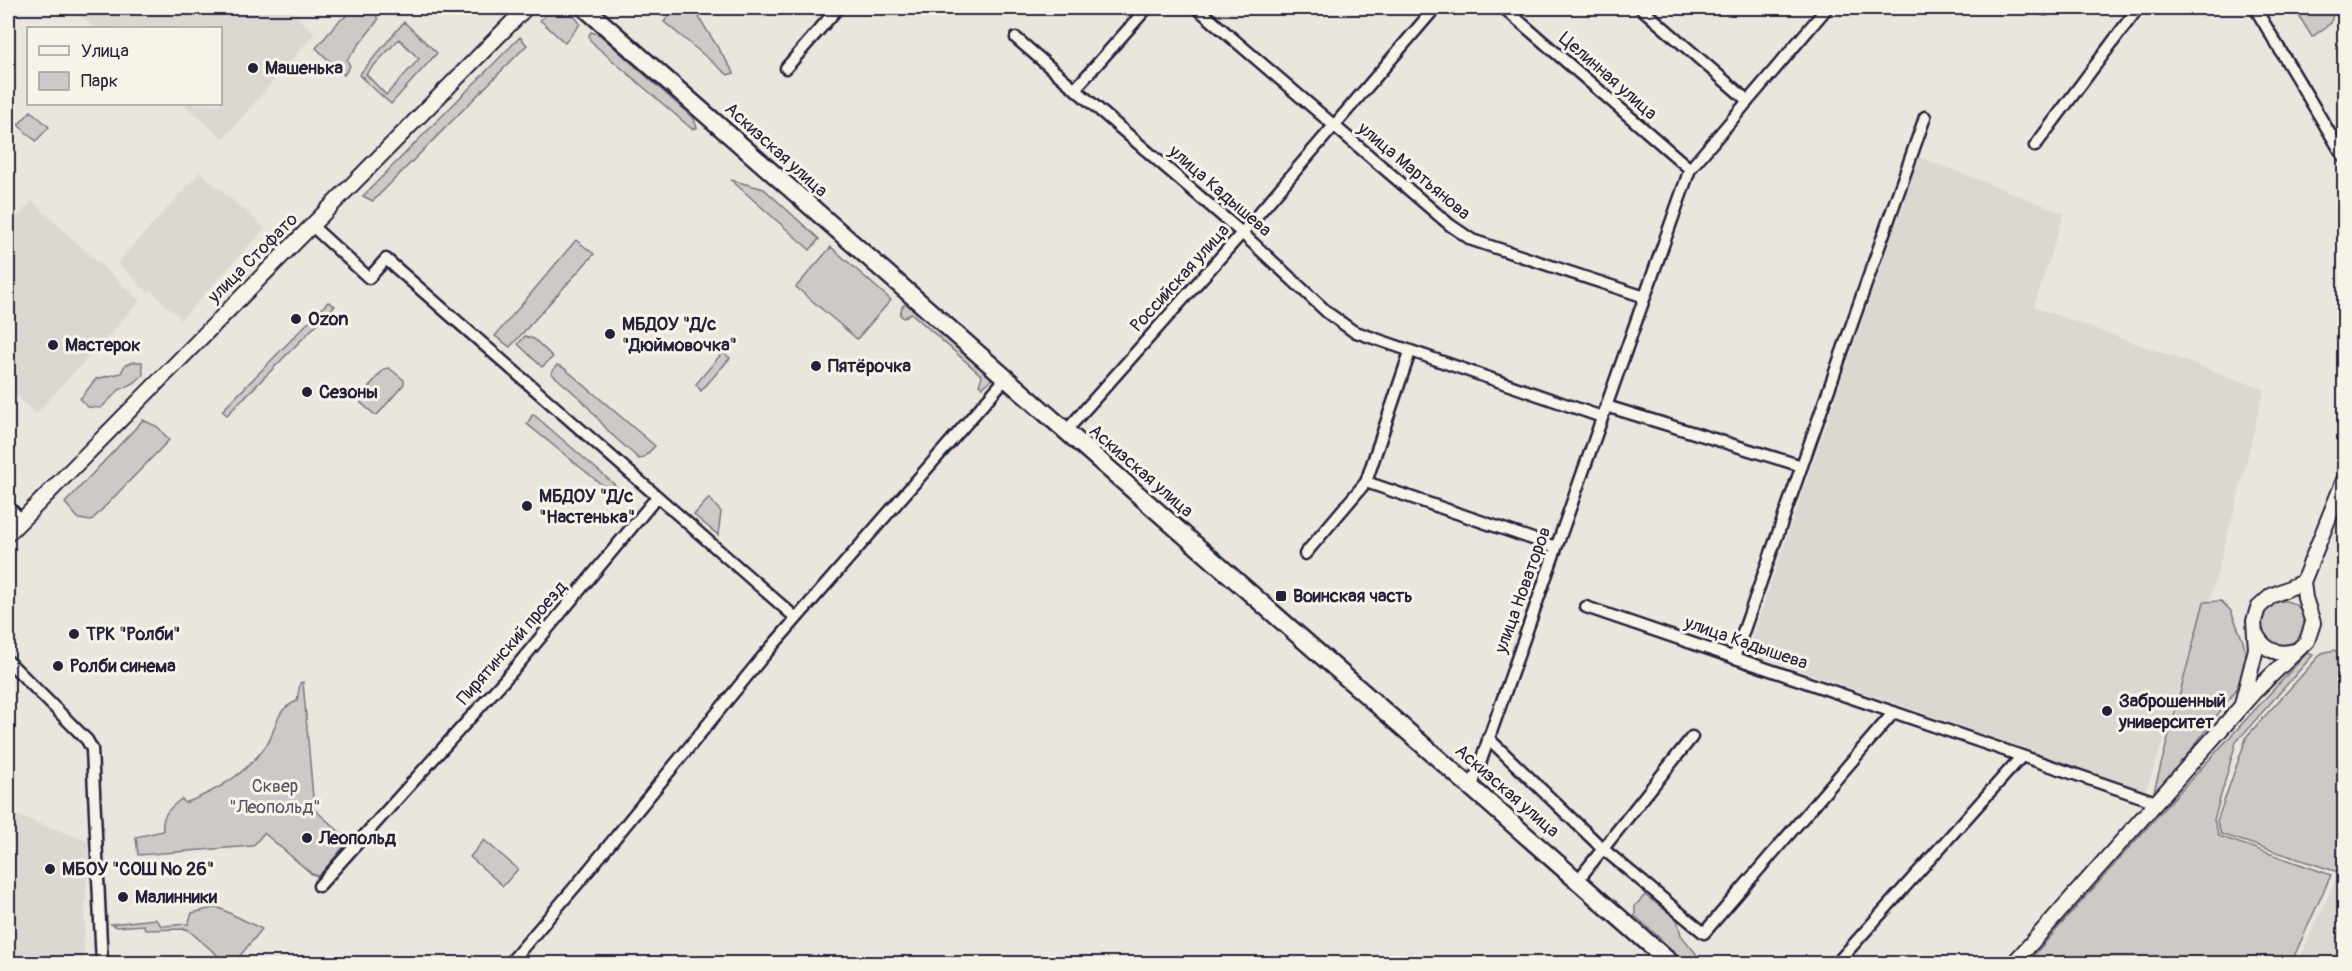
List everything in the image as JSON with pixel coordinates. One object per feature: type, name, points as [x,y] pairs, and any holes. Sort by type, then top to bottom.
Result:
[{"type":"main road","name":"Аскизская улица","points":[[585,8],[1672,963]]},
{"type":"street","name":"улица Стофато","points":[[8,534],[526,8]]},
{"type":"street","points":[[786,68],[838,8]]},
{"type":"street","points":[[1075,89],[1147,8]]},
{"type":"street","name":"улица Мартьянова","points":[[1197,8],[1450,225],[1472,240],[1645,297]]},
{"type":"street","name":"Российская улица","points":[[1066,431],[1242,233],[1435,8]]},
{"type":"street","name":"Целинная улица","points":[[1504,8],[1690,169]]},
{"type":"street","points":[[1641,8],[1748,101]]},
{"type":"street","name":"улица Новаторов","points":[[1472,786],[1690,169],[1827,8]]},
{"type":"street","points":[[2035,146],[2138,8]]},
{"type":"street","points":[[2255,8],[2344,157]]},
{"type":"street","name":"улица Кадышева","points":[[1016,38],[1242,233],[1328,313],[1353,332],[1602,417]]},
{"type":"street","points":[[1734,658],[1925,117]]},
{"type":"street","points":[[311,225],[369,278],[386,259],[796,618]]},
{"type":"street","points":[[1305,554],[1366,482],[1410,352]]},
{"type":"street","points":[[508,963],[579,882],[796,618],[1006,378]]},
{"type":"street","points":[[1606,406],[1802,466]]},
{"type":"street","points":[[2013,963],[2241,706],[2307,641],[2312,633],[2313,623],[2305,598],[2303,582],[2344,480]]},
{"type":"street","points":[[1366,482],[1556,547]]},
{"type":"street","name":"Пирятинский проезд","points":[[319,886],[516,667],[657,497]]},
{"type":"street","points":[[8,506],[21,520]]},
{"type":"street","points":[[2241,706],[2256,650],[2254,621],[2258,608],[2267,598],[2303,582]]},
{"type":"street","points":[[2279,594],[2297,596],[2310,609]]},
{"type":"street","name":"улица Кадышева","points":[[1586,607],[2156,802]]},
{"type":"street","points":[[2256,634],[2261,642],[2272,651],[2281,653],[2295,651]]},
{"type":"street","points":[[8,661],[87,740],[92,749],[100,962],[102,963]]},
{"type":"street","points":[[1488,738],[1602,848],[1704,933],[1894,712]]},
{"type":"street","points":[[1578,880],[1692,737]]},
{"type":"street","points":[[1836,963],[2022,756]]},
{"type":"shaded area","name":"Машенька","points":[[72,8],[286,8],[315,33],[223,139],[184,105],[222,105],[222,27],[94,27]]},
{"type":"shaded area","points":[[1919,157],[2064,213],[2034,307],[2264,389],[2207,610],[2146,791],[1747,652]]},
{"type":"shaded area","points":[[200,172],[265,228],[181,320],[151,290],[148,293],[117,263]]},
{"type":"shaded area","name":"Мастерок","points":[[32,201],[140,301],[36,414],[8,389],[8,227]]},
{"type":"shaded area","points":[[8,812],[88,841],[83,963],[8,963]]},
{"type":"shaded area","points":[[2338,875],[2344,878],[2344,963],[2297,964]]},
{"type":"green space","points":[[349,8],[364,8],[370,13],[375,11],[378,20],[347,60],[350,66],[344,75],[316,48],[345,17]]},
{"type":"green space","points":[[555,8],[570,12],[580,24],[565,43],[540,20]]},
{"type":"green space","points":[[675,8],[693,8],[734,73],[728,75],[664,22]]},
{"type":"green space","points":[[2294,8],[2334,8],[2331,23],[2312,37]]},
{"type":"green space","points":[[404,22],[437,53],[391,104],[363,79],[364,76],[362,78],[359,75]],"holes":[[[399,39],[419,59],[386,95],[366,74]]]},
{"type":"green space","points":[[591,32],[600,35],[694,119],[697,128],[692,129],[597,47],[590,40]]},
{"type":"green space","points":[[520,37],[527,45],[373,201],[363,196]]},
{"type":"green space","points":[[31,111],[49,127],[36,141],[18,125]]},
{"type":"green space","points":[[731,180],[764,189],[819,239],[810,250]]},
{"type":"green space","points":[[576,240],[594,254],[510,347],[495,336]]},
{"type":"green space","points":[[831,247],[891,300],[857,339],[796,287]]},
{"type":"green space","points":[[328,302],[335,306],[227,415],[222,411]]},
{"type":"green space","points":[[911,302],[987,368],[991,380],[983,387],[979,385],[982,376],[911,313],[904,318],[900,315],[902,307]]},
{"type":"green space","points":[[525,336],[534,339],[553,357],[542,367],[518,344]]},
{"type":"green space","points":[[723,352],[730,358],[701,391],[696,384]]},
{"type":"green space","points":[[142,362],[143,375],[134,383],[119,390],[101,408],[88,407],[80,399],[96,379],[121,373],[125,365]]},
{"type":"green space","points":[[557,365],[564,368],[655,446],[639,459],[610,433],[583,401],[551,373]]},
{"type":"green space","points":[[389,368],[404,380],[404,384],[375,415],[361,403],[360,397],[384,369]]},
{"type":"green space","points":[[533,414],[622,491],[617,497],[527,424]]},
{"type":"green space","points":[[143,420],[158,427],[169,440],[91,521],[79,519],[65,503]]},
{"type":"green space","points":[[709,498],[721,512],[718,535],[694,515]]},
{"type":"green space","points":[[2221,601],[2231,611],[2243,641],[2246,658],[2239,686],[2152,799],[2204,602]]},
{"type":"green space","points":[[2283,601],[2292,602],[2299,607],[2304,614],[2304,632],[2299,639],[2292,644],[2283,645],[2274,644],[2267,639],[2262,632],[2261,623],[2262,614],[2267,607],[2274,602]]},
{"type":"green space","points":[[2334,650],[2344,657],[2344,874],[2221,834],[2217,821],[2247,736],[2322,653]]},
{"type":"green space","points":[[2307,653],[2313,655],[2236,742],[2214,820],[2219,836],[2331,875],[2291,963],[2027,963],[2161,812]]},
{"type":"green space","name":"Сквер \"Леопольд\"","points":[[303,682],[314,809],[343,835],[345,845],[321,874],[317,876],[312,874],[264,833],[253,846],[138,855],[136,837],[163,831],[165,817],[180,800],[182,799],[185,803],[209,792],[241,772],[260,754],[272,735],[281,712],[297,701],[300,683]]},
{"type":"green space","points":[[484,840],[518,869],[503,886],[470,857]]},
{"type":"green space","points":[[1645,895],[1677,919],[1681,935],[1697,955],[1709,963],[1681,963],[1676,960],[1661,939],[1635,916],[1635,906]]},
{"type":"green space","points":[[217,907],[262,929],[234,963],[221,963],[223,960],[187,929],[145,930],[144,925],[116,927],[111,924],[155,919],[162,926],[188,924],[192,913]]},
{"type":"place","name":"Машенька","points":[[253,68]]},
{"type":"place","name":"Ozon","points":[[296,319]]},
{"type":"place","name":"МБДОУ \"Д/с \"Дюймовочка\"","points":[[610,334]]},
{"type":"place","name":"Мастерок","points":[[53,345]]},
{"type":"place","name":"Пятёрочка","points":[[816,366]]},
{"type":"place","name":"Сезоны","points":[[307,392]]},
{"type":"place","name":"МБДОУ \"Д/с \"Настенька\"","points":[[527,506]]},
{"type":"place","name":"Воинская часть","points":[[1281,596]]},
{"type":"place","name":"ТРК \"Ролби\"","points":[[74,634]]},
{"type":"place","name":"Ролби синема","points":[[58,666]]},
{"type":"place","name":"Заброшенный университет","points":[[2107,711]]},
{"type":"place","name":"Леопольд","points":[[307,838]]},
{"type":"place","name":"МБОУ \"СОШ № 26\"","points":[[50,869]]},
{"type":"place","name":"Малинники","points":[[123,897]]}]
